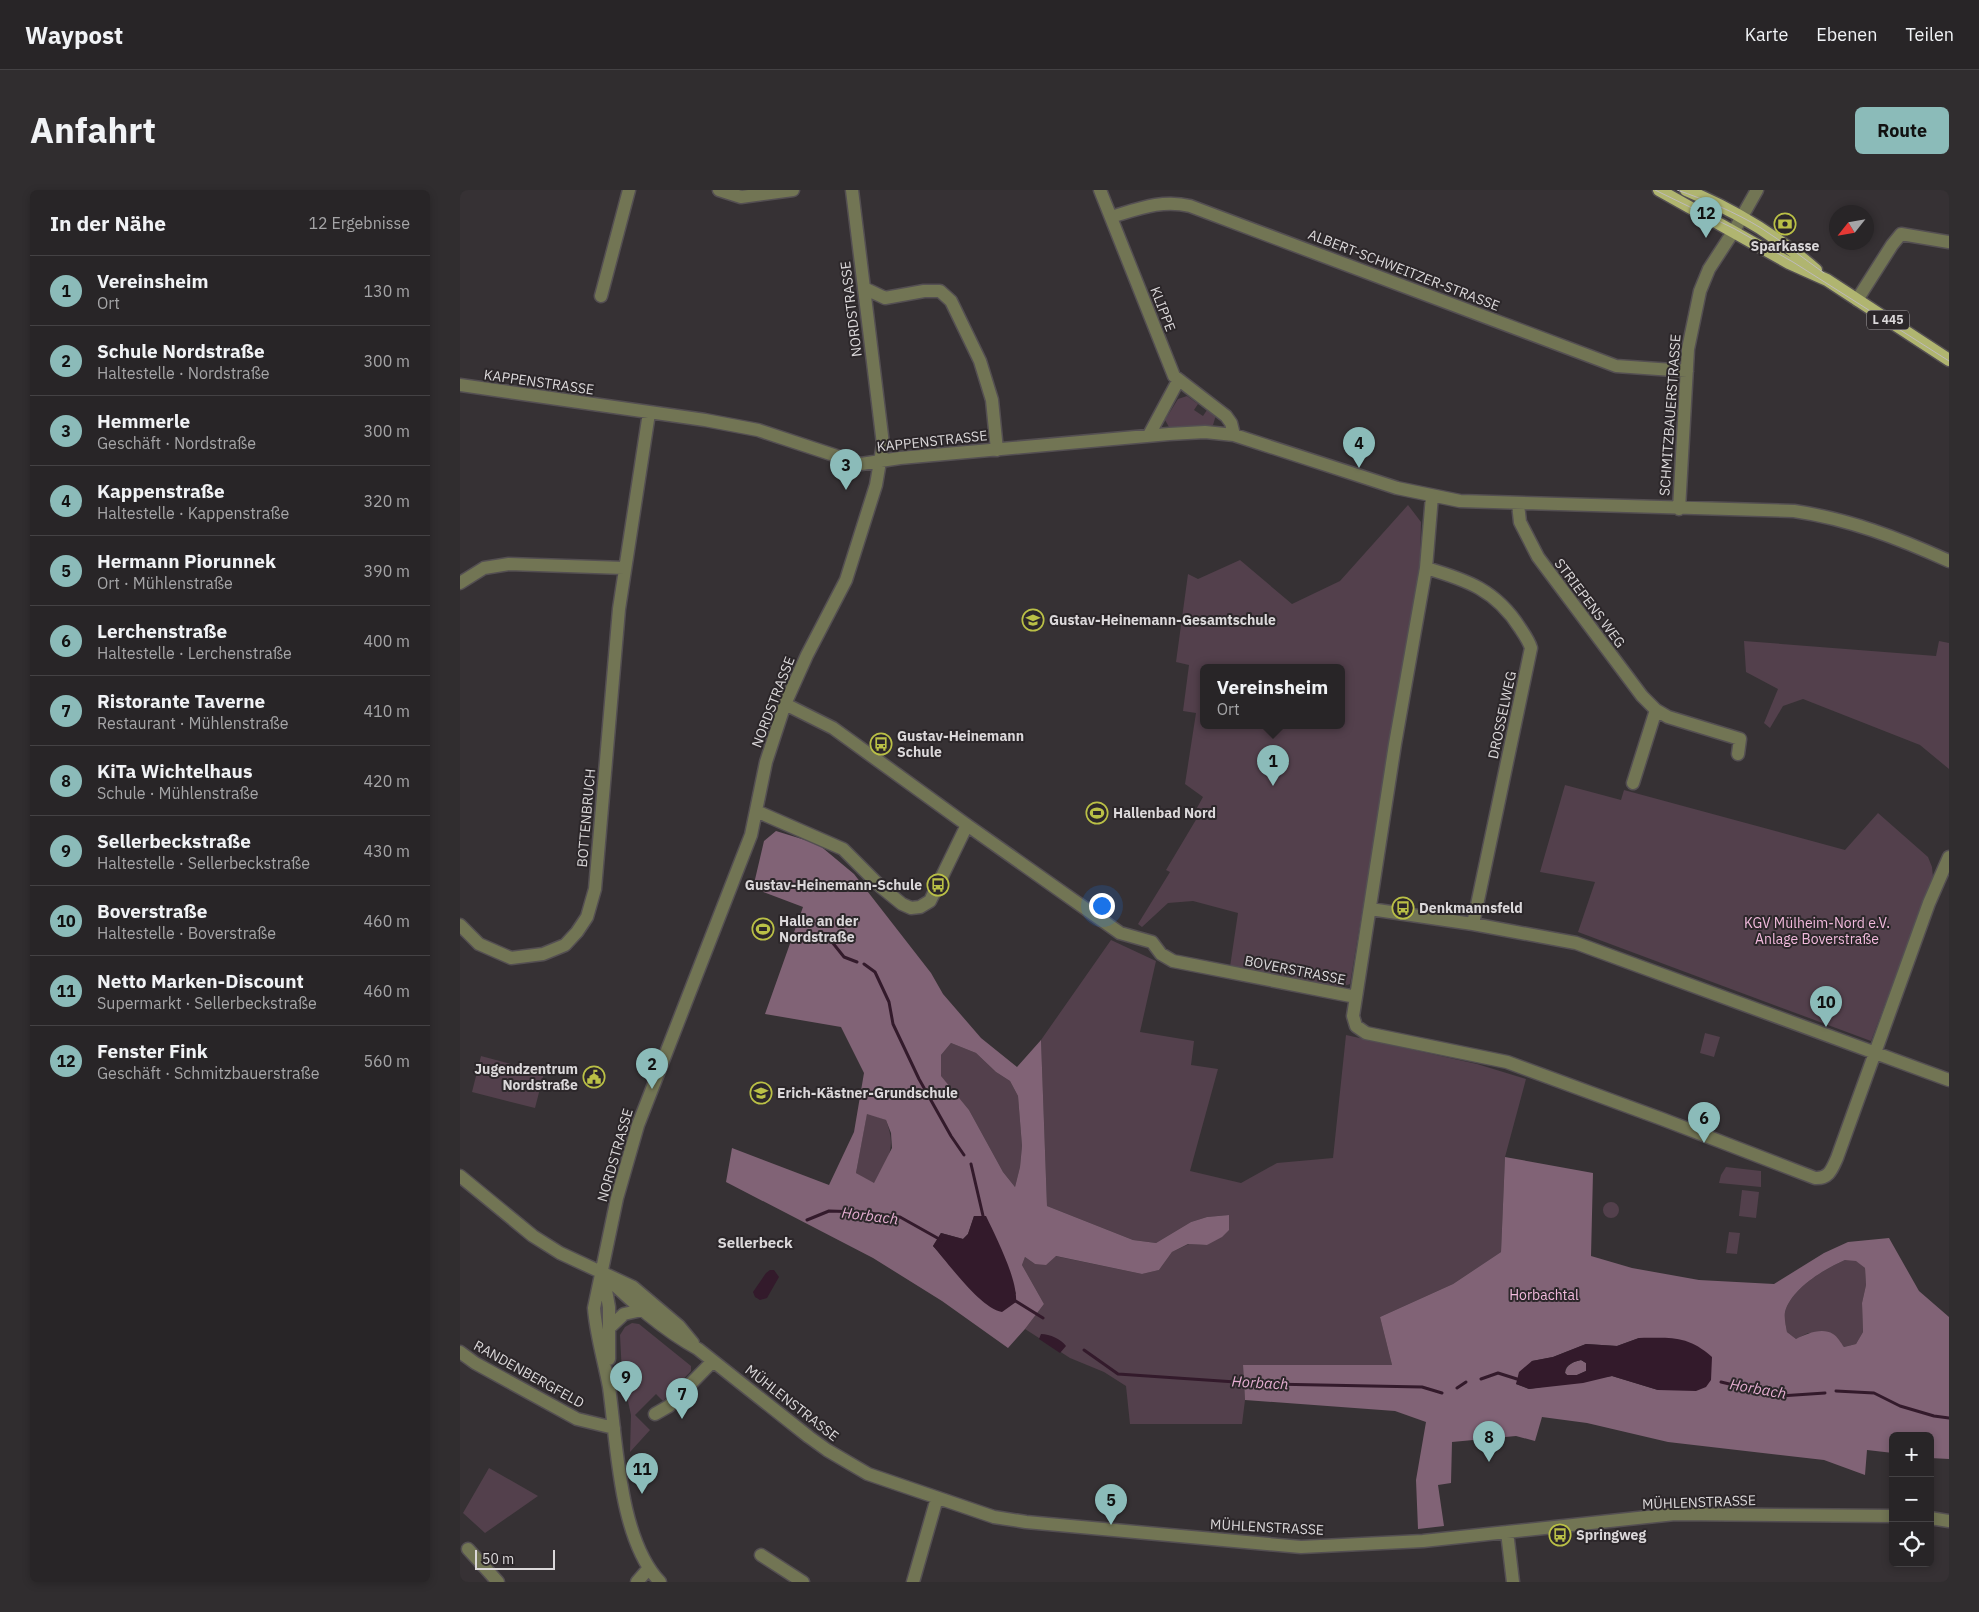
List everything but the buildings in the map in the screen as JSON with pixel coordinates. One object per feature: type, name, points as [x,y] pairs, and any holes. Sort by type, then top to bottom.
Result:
[{"type":"main road","name":"L 445","points":[[1659,190],[1789,263],[1827,280]]},
{"type":"main road","name":"L 445","points":[[1686,190],[1743,216],[1799,255],[1827,280],[1949,360]]},
{"type":"street","points":[[600,296],[629,190]]},
{"type":"street","points":[[719,190],[741,196],[793,190]]},
{"type":"street","name":"NORDSTRASSE","points":[[608,1386],[594,1308],[603,1274],[617,1198],[638,1125],[751,835],[766,762],[785,704],[806,655],[846,580],[881,461],[882,439],[852,190]]},
{"type":"street","name":"KLIPPE","points":[[1100,190],[1174,376],[1178,381]]},
{"type":"street","name":"SCHMITZBAUERSTRASSE","points":[[1679,509],[1690,331],[1700,291],[1709,269],[1743,216],[1757,190]]},
{"type":"street","name":"ALBERT-SCHWEITZER-STRASSE","points":[[1111,217],[1155,204],[1176,202],[1616,366],[1687,371]]},
{"type":"street","points":[[1857,300],[1892,245],[1902,234],[1949,242]]},
{"type":"street","points":[[864,288],[885,298],[924,291],[940,291],[951,301],[980,360],[992,400],[996,450]]},
{"type":"street","points":[[867,317],[885,298]]},
{"type":"street","points":[[1149,435],[1178,381],[1226,416],[1231,423],[1234,435]]},
{"type":"street","name":"KAPPENSTRASSE","points":[[460,386],[705,420],[758,430],[860,464],[900,458],[1149,435],[1205,432],[1234,435],[1397,488],[1432,496],[1471,502],[1518,504],[1794,511],[1826,516],[1868,527],[1949,561]]},
{"type":"street","name":"BOTTENBRUCH","points":[[460,925],[479,944],[511,958],[544,954],[565,945],[587,918],[596,880],[609,712],[624,568],[649,413]]},
{"type":"street","points":[[1432,496],[1426,568],[1395,744],[1370,909],[1473,924],[1576,943],[1949,1080]]},
{"type":"street","name":"STRIEPENS WEG","points":[[1518,504],[1520,522],[1538,557],[1626,676],[1656,710],[1668,717],[1740,739],[1738,754]]},
{"type":"street","points":[[460,583],[484,568],[509,564],[624,568]]},
{"type":"street","name":"DROSSELWEG","points":[[1426,568],[1462,578],[1493,596],[1510,613],[1531,648],[1473,924]]},
{"type":"street","name":"BOVERSTRASSE","points":[[785,704],[833,728],[1120,932],[1152,942],[1161,954],[1173,961],[1356,997],[1370,909]]},
{"type":"street","points":[[1633,783],[1656,710]]},
{"type":"street","points":[[756,811],[843,848],[881,887],[902,904],[911,908],[920,907],[930,900],[967,825]]},
{"type":"street","points":[[1356,997],[1353,1016],[1356,1026],[1366,1033],[1507,1062],[1821,1179],[1828,1176],[1837,1158],[1876,1052],[1944,881],[1949,857]]},
{"type":"street","name":"MÜHLENSTRASSE","points":[[460,1176],[533,1236],[560,1253],[633,1287],[679,1326],[698,1348],[713,1361],[827,1450],[868,1474],[994,1517],[1026,1522],[1301,1547],[1423,1541],[1675,1514],[1889,1516]]},
{"type":"street","points":[[603,1274],[609,1307],[608,1386],[628,1517],[635,1540],[649,1568],[660,1582]]},
{"type":"street","name":"MÜHLENSTRASSE","points":[[603,1274],[642,1310],[679,1339],[698,1348]]},
{"type":"street","points":[[608,1328],[624,1314],[642,1310]]},
{"type":"street","name":"RANDENBERGFELD","points":[[460,1352],[475,1363],[577,1419],[614,1428]]},
{"type":"street","points":[[654,1414],[669,1406],[713,1361]]},
{"type":"street","points":[[913,1582],[937,1498]]},
{"type":"street","points":[[1934,1519],[1949,1521]]},
{"type":"street","points":[[1507,1532],[1513,1582]]},
{"type":"street","points":[[468,1549],[498,1582]]},
{"type":"street","points":[[760,1556],[803,1582]]},
{"type":"street","points":[[637,1582],[649,1568]]},
{"type":"green space","points":[[1187,396],[1198,404],[1194,410],[1203,416],[1207,410],[1216,415],[1213,425],[1169,427],[1165,420],[1178,399]]},
{"type":"green space","points":[[1408,505],[1421,522],[1420,562],[1350,984],[1341,987],[1230,967],[1238,913],[1193,901],[1168,903],[1142,927],[1138,924],[1170,872],[1166,870],[1197,818],[1193,815],[1203,797],[1185,784],[1196,713],[1183,711],[1189,665],[1176,662],[1188,574],[1198,579],[1240,560],[1292,604],[1340,581]]},
{"type":"green space","points":[[1744,641],[1936,656],[1939,641],[1949,643],[1949,769],[1920,745],[1803,699],[1783,706],[1770,728],[1764,723],[1778,689],[1746,672]]},
{"type":"green space","name":"KGV Mülheim-Nord e.V. Anlage Boverstraße","points":[[1565,785],[1621,800],[1624,790],[1845,850],[1878,813],[1928,857],[1933,877],[1871,1041],[1578,932],[1595,882],[1540,872]]},
{"type":"green space","points":[[776,831],[818,844],[854,874],[931,973],[943,994],[981,1038],[1017,1067],[1041,1040],[1047,1206],[1133,1240],[1156,1243],[1191,1222],[1207,1217],[1229,1215],[1229,1230],[1222,1237],[1207,1245],[1188,1244],[1172,1252],[1159,1270],[1142,1274],[1056,1256],[1046,1265],[1035,1264],[1025,1257],[1022,1265],[1044,1304],[1008,1348],[942,1301],[873,1258],[726,1182],[732,1148],[829,1185],[854,1132],[864,1073],[841,1027],[765,1014],[803,907],[753,888],[764,841]],"holes":[[[951,1043],[976,1053],[996,1072],[1010,1081],[1018,1096],[1022,1146],[1020,1167],[1015,1187],[1003,1172],[969,1110],[941,1076],[941,1055]],[[867,1114],[886,1120],[891,1133],[892,1148],[874,1183],[856,1173]],[[974,1216],[1012,1282],[1016,1294],[955,1271],[933,1246],[941,1233],[963,1239],[968,1234]]]},
{"type":"green space","name":"Horbachtal","points":[[1111,940],[1156,961],[1140,1032],[1194,1041],[1191,1065],[1218,1069],[1190,1171],[1241,1183],[1277,1163],[1333,1158],[1346,1035],[1477,1064],[1526,1079],[1505,1157],[1501,1252],[1453,1284],[1380,1317],[1392,1365],[1243,1365],[1245,1400],[1242,1424],[1130,1424],[1126,1386],[1104,1372],[1070,1358],[1025,1329],[1044,1304],[1022,1265],[1025,1257],[1035,1264],[1055,1256],[1142,1274],[1159,1270],[1172,1252],[1189,1244],[1207,1245],[1229,1215],[1207,1217],[1191,1222],[1156,1243],[1133,1240],[1047,1206],[1041,1040]]},
{"type":"green space","points":[[1705,1033],[1720,1037],[1714,1057],[1700,1053]]},
{"type":"green space","points":[[951,1043],[976,1053],[996,1072],[1010,1081],[1018,1096],[1022,1146],[1020,1167],[1015,1187],[1003,1172],[969,1110],[941,1077],[941,1055]]},
{"type":"green space","points":[[481,1056],[544,1073],[535,1108],[472,1092]]},
{"type":"green space","points":[[867,1113],[886,1120],[891,1139],[887,1160],[874,1184],[856,1173]]},
{"type":"green space","name":"Horbachtal","points":[[1505,1157],[1593,1173],[1591,1256],[1632,1268],[1699,1280],[1774,1284],[1824,1253],[1848,1242],[1889,1238],[1919,1291],[1949,1317],[1949,1459],[1934,1458],[1934,1432],[1889,1432],[1889,1453],[1867,1450],[1865,1475],[1824,1460],[1668,1442],[1587,1423],[1542,1417],[1535,1441],[1516,1436],[1452,1442],[1451,1483],[1438,1485],[1444,1526],[1418,1529],[1416,1480],[1426,1422],[1395,1411],[1245,1400],[1243,1365],[1392,1365],[1380,1317],[1453,1284],[1501,1252]],"holes":[[[1845,1260],[1856,1261],[1865,1268],[1866,1285],[1862,1303],[1863,1332],[1856,1344],[1844,1347],[1834,1335],[1824,1331],[1809,1333],[1796,1339],[1787,1332],[1785,1312],[1794,1295],[1818,1274]],[[1639,1338],[1658,1390],[1612,1376],[1529,1389],[1516,1384],[1532,1361],[1553,1357],[1586,1344],[1617,1346]]]},
{"type":"green space","points":[[1726,1167],[1761,1171],[1761,1187],[1719,1183]]},
{"type":"green space","points":[[1742,1190],[1759,1192],[1756,1218],[1739,1216]]},
{"type":"green space","points":[[1608,1202],[1614,1202],[1619,1207],[1617,1216],[1608,1218],[1603,1213],[1603,1207]]},
{"type":"green space","points":[[1729,1232],[1740,1233],[1737,1254],[1726,1253]]},
{"type":"green space","points":[[1845,1260],[1856,1260],[1865,1268],[1866,1285],[1862,1303],[1863,1332],[1856,1344],[1844,1347],[1832,1334],[1808,1333],[1796,1339],[1787,1332],[1785,1312],[1788,1304],[1801,1288],[1818,1274]]},
{"type":"green space","points":[[632,1323],[639,1324],[691,1366],[691,1371],[663,1401],[656,1394],[635,1415],[650,1430],[630,1452],[631,1415],[622,1374],[620,1335],[625,1327]]},
{"type":"green space","points":[[1581,1360],[1586,1363],[1586,1371],[1577,1375],[1567,1375],[1565,1373],[1569,1365]]},
{"type":"green space","points":[[489,1468],[538,1496],[485,1533],[463,1513]]},
{"type":"shaded area","points":[[974,1216],[986,1216],[1006,1259],[1014,1282],[1016,1302],[1002,1312],[984,1303],[956,1274],[933,1246],[941,1233],[963,1239],[968,1234]]},
{"type":"shaded area","points":[[770,1270],[774,1270],[779,1277],[767,1298],[760,1300],[755,1297],[753,1292]]},
{"type":"shaded area","points":[[1041,1334],[1055,1337],[1066,1346],[1060,1353],[1039,1339]]},
{"type":"shaded area","points":[[1639,1338],[1670,1338],[1686,1341],[1712,1357],[1711,1380],[1706,1387],[1696,1391],[1658,1390],[1612,1376],[1583,1383],[1529,1389],[1516,1384],[1519,1372],[1532,1361],[1553,1357],[1586,1344],[1617,1346]],"holes":[[[1581,1360],[1586,1363],[1586,1371],[1577,1375],[1567,1375],[1565,1373],[1568,1365]]]},
{"type":"waterway","name":"Horbach","points":[[832,942],[844,957],[857,962]]},
{"type":"waterway","name":"Horbach","points":[[864,964],[875,972],[889,1002],[893,1024],[919,1079],[951,1136],[964,1155]]},
{"type":"waterway","name":"Horbach","points":[[971,1164],[984,1220]]},
{"type":"waterway","name":"Horbach","points":[[807,1220],[829,1211],[861,1212],[900,1217],[941,1240]]},
{"type":"waterway","name":"Horbach","points":[[1014,1300],[1043,1318]]},
{"type":"waterway","name":"Horbach","points":[[1084,1350],[1118,1374],[1265,1384],[1422,1387],[1442,1393]]},
{"type":"waterway","name":"Horbach","points":[[1481,1379],[1498,1373],[1517,1379]]},
{"type":"waterway","name":"Horbach","points":[[1457,1388],[1466,1382]]},
{"type":"waterway","name":"Horbach","points":[[1721,1382],[1780,1396],[1825,1393]]},
{"type":"waterway","name":"Horbach","points":[[1836,1391],[1874,1393],[1900,1406],[1934,1416],[1949,1418]]},
{"type":"tram line","points":[[1655,190],[1735,229],[1793,262],[1949,361]]},
{"type":"tram line","points":[[1677,190],[1751,222],[1824,273]]},
{"type":"place","name":"Sparkasse","points":[[1785,224]]},
{"type":"place","name":"Fenster Fink","points":[[1706,238]]},
{"type":"place","name":"Kappenstraße","points":[[1359,468]]},
{"type":"place","name":"Hemmerle","points":[[846,490]]},
{"type":"place","name":"Gustav-Heinemann-Gesamtschule","points":[[1033,620]]},
{"type":"place","name":"Gustav-Heinemann Schule","points":[[881,744]]},
{"type":"place","name":"Vereinsheim","points":[[1273,786]]},
{"type":"place","name":"Hallenbad Nord","points":[[1097,813]]},
{"type":"place","name":"Gustav-Heinemann-Schule","points":[[938,885]]},
{"type":"place","name":"Denkmannsfeld","points":[[1403,908]]},
{"type":"place","name":"Halle an der Nordstraße","points":[[763,929]]},
{"type":"place","name":"Boverstraße","points":[[1826,1027]]},
{"type":"place","name":"Jugendzentrum Nordstraße","points":[[594,1077]]},
{"type":"place","name":"Schule Nordstraße","points":[[652,1089]]},
{"type":"place","name":"Erich-Kästner-Grundschule","points":[[761,1093]]},
{"type":"place","name":"Lerchenstraße","points":[[1704,1143]]},
{"type":"place","name":"Sellerbeckstraße","points":[[626,1402]]},
{"type":"place","name":"Ristorante Taverne","points":[[682,1419]]},
{"type":"place","name":"KiTa Wichtelhaus","points":[[1489,1462]]},
{"type":"place","name":"Netto Marken-Discount","points":[[642,1494]]},
{"type":"place","name":"Hermann Piorunnek","points":[[1111,1525]]},
{"type":"place","name":"Springweg","points":[[1560,1535]]},
{"type":"district","name":"Sellerbeck","points":[[755,1243]]}]
